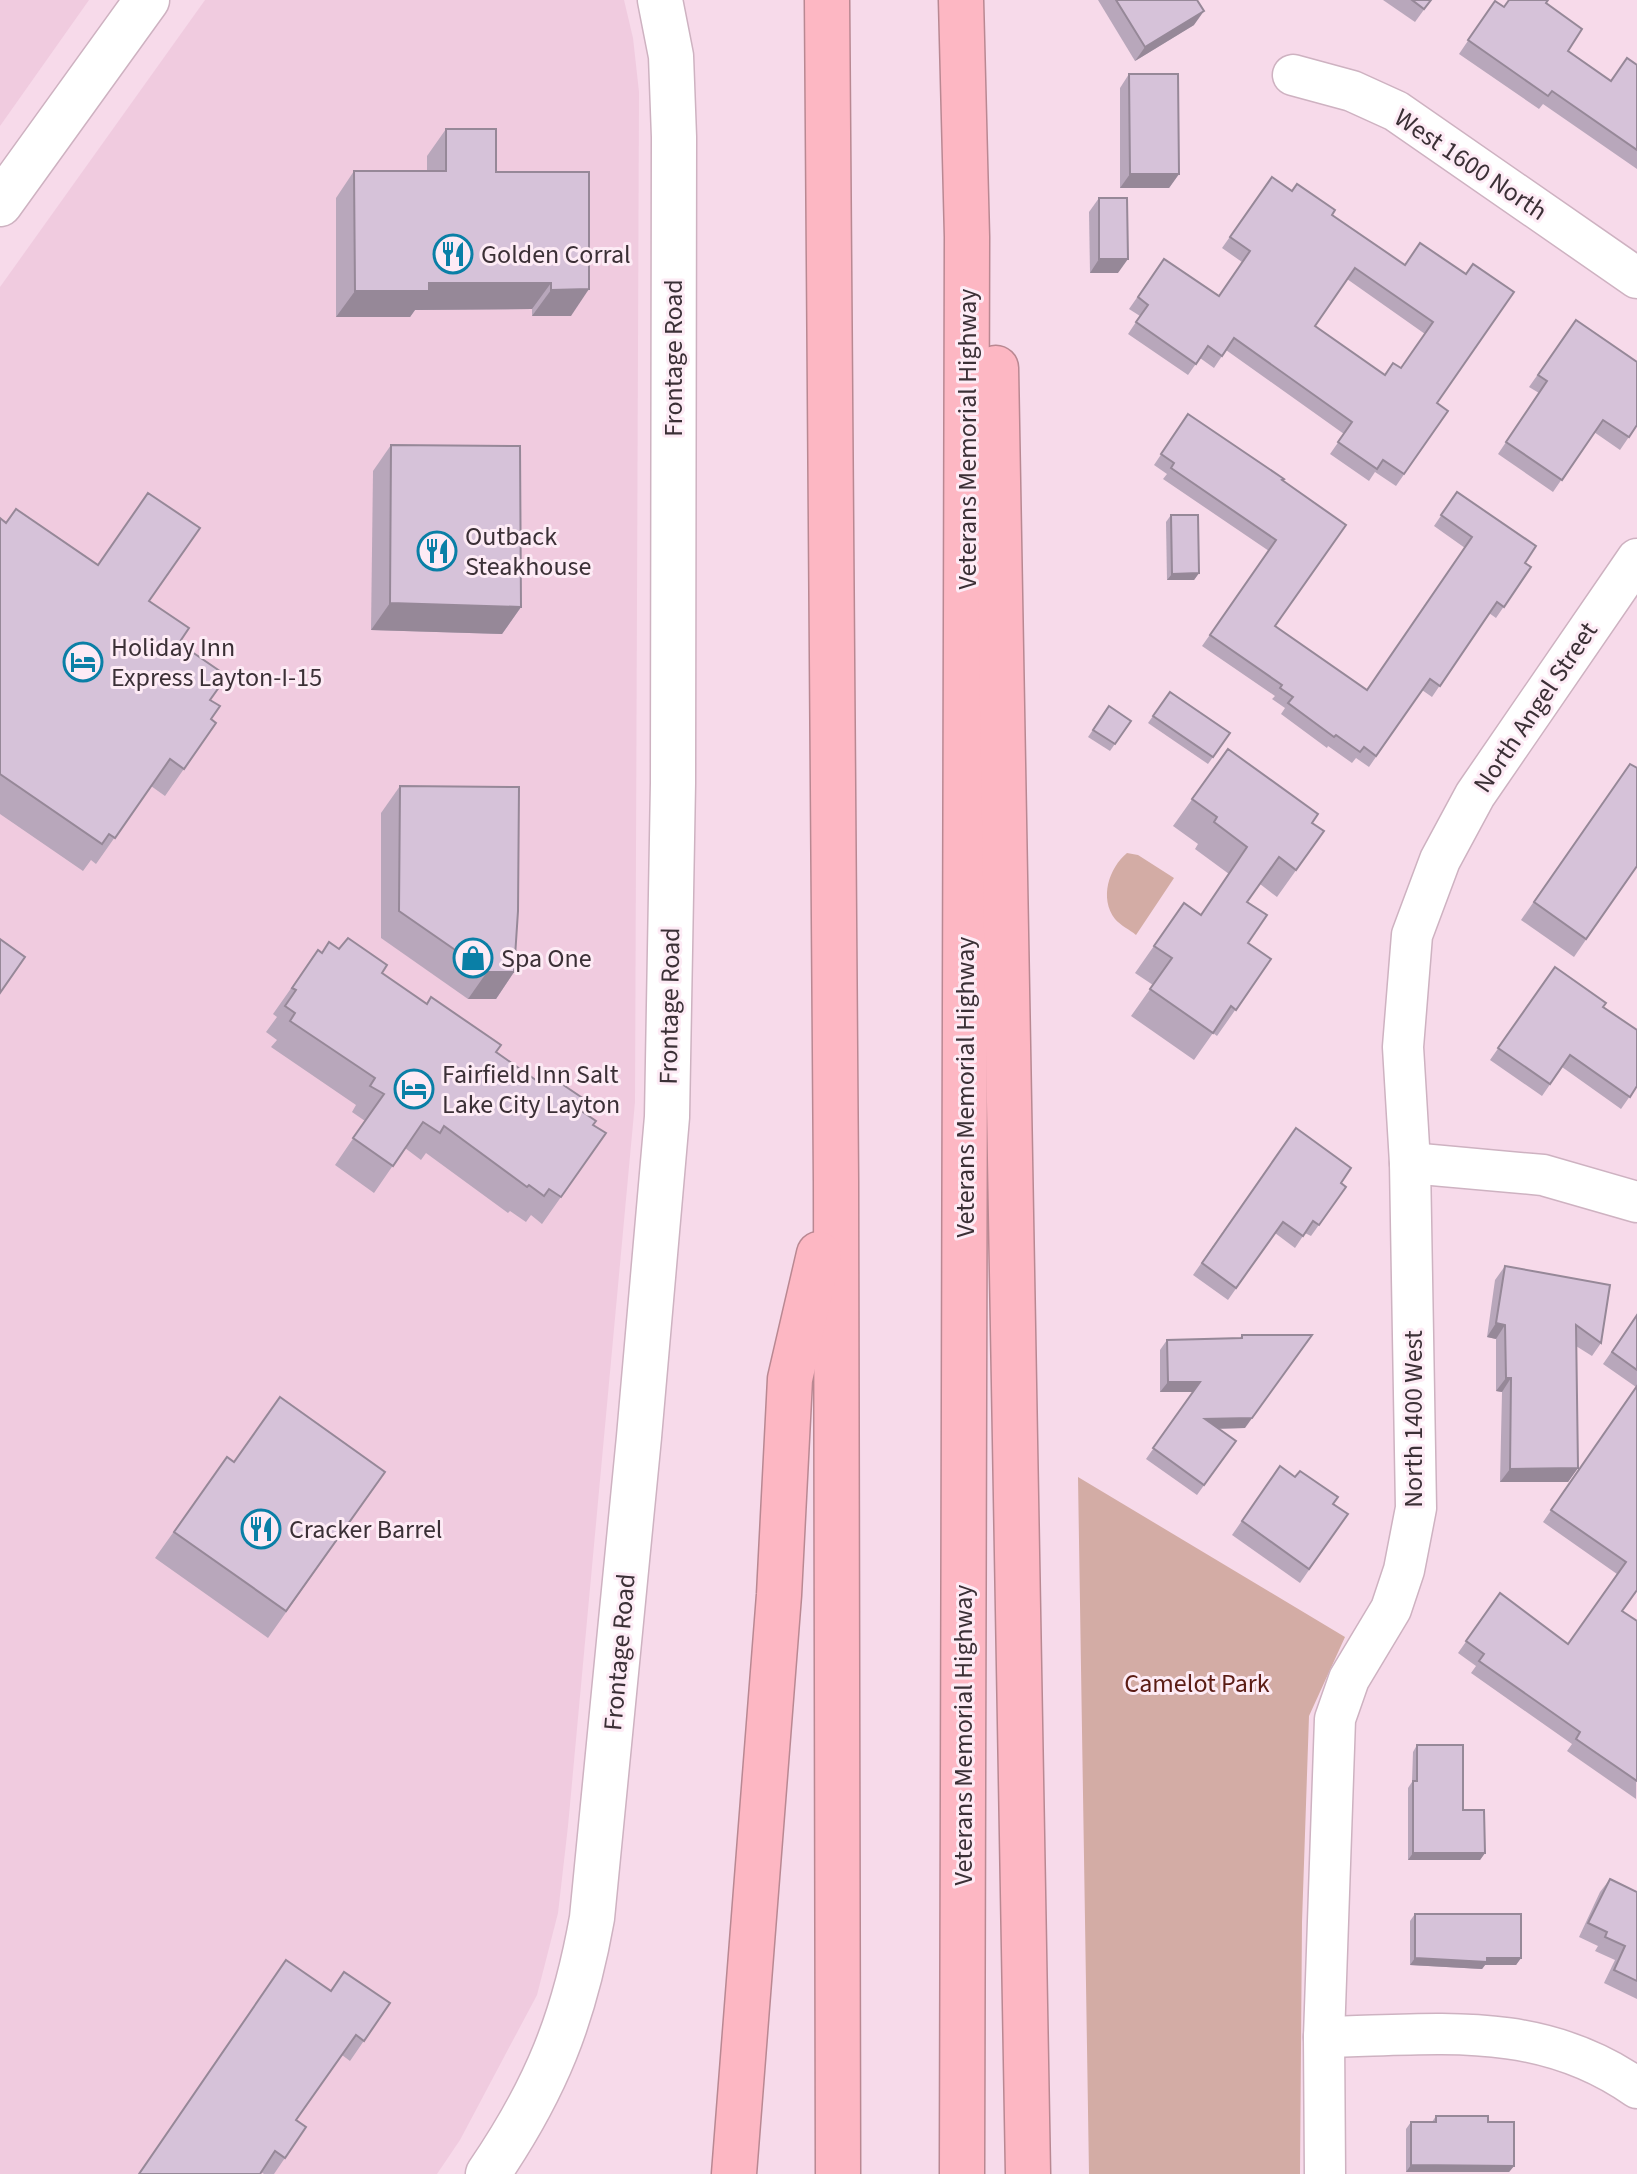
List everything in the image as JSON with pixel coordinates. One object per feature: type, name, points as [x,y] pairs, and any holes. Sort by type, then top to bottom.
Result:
[{"type":"highway","points":[[827,0],[836,1181],[838,2174]]},
{"type":"highway","name":"Veterans Memorial Highway","points":[[961,0],[967,237],[962,2174]]},
{"type":"highway","points":[[967,237],[996,355],[1028,2174]]},
{"type":"highway","points":[[734,2174],[779,1595],[790,1379],[836,1181]]},
{"type":"street","points":[[0,204],[147,0]]},
{"type":"street","name":"Frontage Road","points":[[488,2174],[540,2089],[572,2008],[588,1940],[637,1467],[667,1117],[673,783],[674,137],[671,56],[660,0]]},
{"type":"street","name":"West 1600 North","points":[[1293,75],[1352,91],[1396,111],[1637,278]]},
{"type":"street","name":"North Angel Street","points":[[1412,935],[1440,860],[1475,795],[1637,559]]},
{"type":"street","name":"North 1400 West","points":[[1325,2174],[1324,2037],[1335,1719],[1349,1679],[1391,1609],[1404,1570],[1416,1508],[1410,1163],[1403,1047],[1412,935]]},
{"type":"street","points":[[1410,1163],[1543,1175],[1637,1202]]},
{"type":"street","points":[[1324,2037],[1480,2034],[1557,2047],[1617,2074],[1637,2088]]},
{"type":"shaded area","points":[[0,0],[89,0],[0,126]]},
{"type":"shaded area","points":[[205,0],[624,0],[633,38],[639,92],[635,1102],[568,1826],[558,1913],[537,1995],[460,2140],[437,2174],[0,2174],[0,287]]},
{"type":"green space","points":[[1127,853],[1138,855],[1174,878],[1136,935],[1115,919],[1110,911],[1107,893],[1115,867]]},
{"type":"green space","name":"Camelot Park","points":[[1078,1477],[1345,1637],[1309,1716],[1302,1922],[1300,2174],[1089,2174]]},
{"type":"building","points":[[1116,0],[1197,0],[1204,11],[1145,47]]},
{"type":"building","points":[[1412,0],[1431,0],[1424,9]]},
{"type":"building","points":[[1509,0],[1548,0],[1546,3],[1582,29],[1568,51],[1611,81],[1627,58],[1637,65],[1637,150],[1552,91],[1548,96],[1468,40],[1495,1],[1504,7]]},
{"type":"building","points":[[1129,74],[1178,74],[1179,174],[1130,174]]},
{"type":"building","name":"Golden Corral","points":[[446,129],[496,129],[496,172],[589,172],[589,289],[551,290],[551,283],[429,283],[429,291],[355,291],[354,171],[446,171]]},
{"type":"building","points":[[1272,177],[1292,191],[1297,184],[1335,210],[1332,215],[1405,265],[1420,243],[1466,274],[1473,264],[1514,292],[1437,403],[1448,411],[1404,474],[1383,460],[1377,469],[1338,442],[1352,422],[1234,338],[1222,356],[1208,346],[1196,364],[1136,322],[1148,305],[1138,297],[1164,259],[1219,296],[1250,251],[1230,237]],"holes":[[[1355,268],[1433,322],[1401,368],[1393,363],[1385,375],[1315,326]]]},
{"type":"building","points":[[1099,198],[1127,198],[1128,259],[1099,259]]},
{"type":"building","points":[[1576,320],[1637,362],[1637,425],[1629,437],[1603,420],[1562,480],[1506,442],[1547,381],[1538,375]]},
{"type":"building","points":[[1188,414],[1346,525],[1275,626],[1367,690],[1472,537],[1441,515],[1457,492],[1536,546],[1525,563],[1531,567],[1504,607],[1497,602],[1440,686],[1430,679],[1376,756],[1364,747],[1360,752],[1336,735],[1334,737],[1288,703],[1293,697],[1280,688],[1282,685],[1210,635],[1276,540],[1171,468],[1174,463],[1161,454]]},
{"type":"building","name":"Outback Steakhouse","points":[[391,445],[520,446],[521,607],[390,603]]},
{"type":"building","points":[[148,493],[200,528],[149,601],[189,628],[179,643],[227,676],[210,700],[220,706],[211,719],[216,723],[184,769],[170,759],[115,838],[109,834],[102,844],[0,774],[0,518],[6,523],[16,509],[98,565]]},
{"type":"building","points":[[1171,515],[1198,515],[1199,573],[1172,574]]},
{"type":"building","points":[[1170,692],[1230,733],[1213,757],[1153,716]]},
{"type":"building","points":[[1109,706],[1131,721],[1115,744],[1093,730]]},
{"type":"building","points":[[1228,749],[1318,814],[1312,823],[1324,831],[1296,870],[1279,857],[1247,902],[1267,915],[1248,943],[1271,959],[1236,1010],[1231,1006],[1213,1033],[1150,989],[1172,958],[1154,946],[1184,903],[1201,915],[1247,847],[1214,822],[1217,817],[1192,799]]},
{"type":"building","points":[[1630,764],[1637,768],[1637,866],[1586,939],[1534,902]]},
{"type":"building","points":[[400,786],[519,787],[514,972],[487,972],[399,911]]},
{"type":"building","name":"Fairfield Inn Salt Lake City Layton","points":[[348,938],[387,965],[382,973],[427,1004],[431,997],[501,1045],[496,1052],[540,1083],[547,1074],[587,1101],[580,1110],[596,1121],[593,1125],[606,1133],[561,1197],[549,1189],[544,1196],[529,1185],[527,1187],[444,1126],[440,1133],[423,1122],[393,1166],[353,1138],[384,1094],[370,1086],[375,1078],[290,1021],[295,1013],[285,1006],[296,990],[292,988],[318,950],[322,953],[329,942],[339,949]]},
{"type":"building","points":[[0,939],[25,957],[0,993]]},
{"type":"building","points":[[1555,967],[1606,1003],[1603,1007],[1637,1030],[1637,1086],[1630,1097],[1570,1055],[1550,1084],[1498,1048]]},
{"type":"building","points":[[1296,1128],[1351,1168],[1341,1183],[1346,1187],[1319,1225],[1313,1221],[1303,1236],[1283,1222],[1236,1288],[1202,1263]]},
{"type":"building","points":[[1505,1266],[1610,1285],[1601,1343],[1576,1325],[1578,1468],[1510,1469],[1511,1378],[1506,1378],[1505,1325],[1496,1323]]},
{"type":"building","points":[[1637,1315],[1637,1370],[1612,1352]]},
{"type":"building","points":[[1242,1335],[1312,1335],[1252,1418],[1205,1419],[1236,1441],[1204,1485],[1153,1448],[1200,1382],[1168,1382],[1167,1340],[1242,1338]]},
{"type":"building","points":[[1637,1386],[1637,1590],[1622,1611],[1637,1621],[1637,1781],[1576,1739],[1580,1732],[1479,1661],[1484,1654],[1466,1641],[1500,1593],[1568,1644],[1626,1562],[1551,1510]]},
{"type":"building","name":"Cracker Barrel","points":[[280,1397],[385,1472],[286,1611],[174,1532],[227,1457],[234,1462]]},
{"type":"building","points":[[1280,1466],[1295,1477],[1300,1471],[1338,1497],[1333,1504],[1348,1514],[1309,1569],[1242,1521]]},
{"type":"building","points":[[1417,1745],[1463,1745],[1463,1810],[1484,1810],[1485,1853],[1413,1853],[1413,1781],[1417,1781]]},
{"type":"building","points":[[1610,1879],[1637,1892],[1637,1981],[1614,1970],[1625,1946],[1605,1937],[1607,1932],[1588,1923]]},
{"type":"building","points":[[1415,1914],[1521,1914],[1521,1958],[1487,1958],[1487,1962],[1415,1958]]},
{"type":"building","points":[[286,1960],[331,1991],[344,1972],[390,2003],[364,2041],[356,2035],[296,2120],[306,2127],[285,2158],[275,2151],[260,2174],[139,2174]]},
{"type":"building","points":[[1436,2116],[1488,2116],[1488,2122],[1514,2122],[1514,2166],[1411,2165],[1411,2122],[1436,2122]]},
{"type":"place","name":"Golden Corral","points":[[453,254]]},
{"type":"place","name":"Outback Steakhouse","points":[[437,551]]},
{"type":"place","name":"Holiday Inn Express Layton-I-15","points":[[83,662]]},
{"type":"place","name":"Spa One","points":[[473,958]]},
{"type":"place","name":"Fairfield Inn Salt Lake City Layton","points":[[414,1089]]},
{"type":"place","name":"Cracker Barrel","points":[[261,1529]]}]
